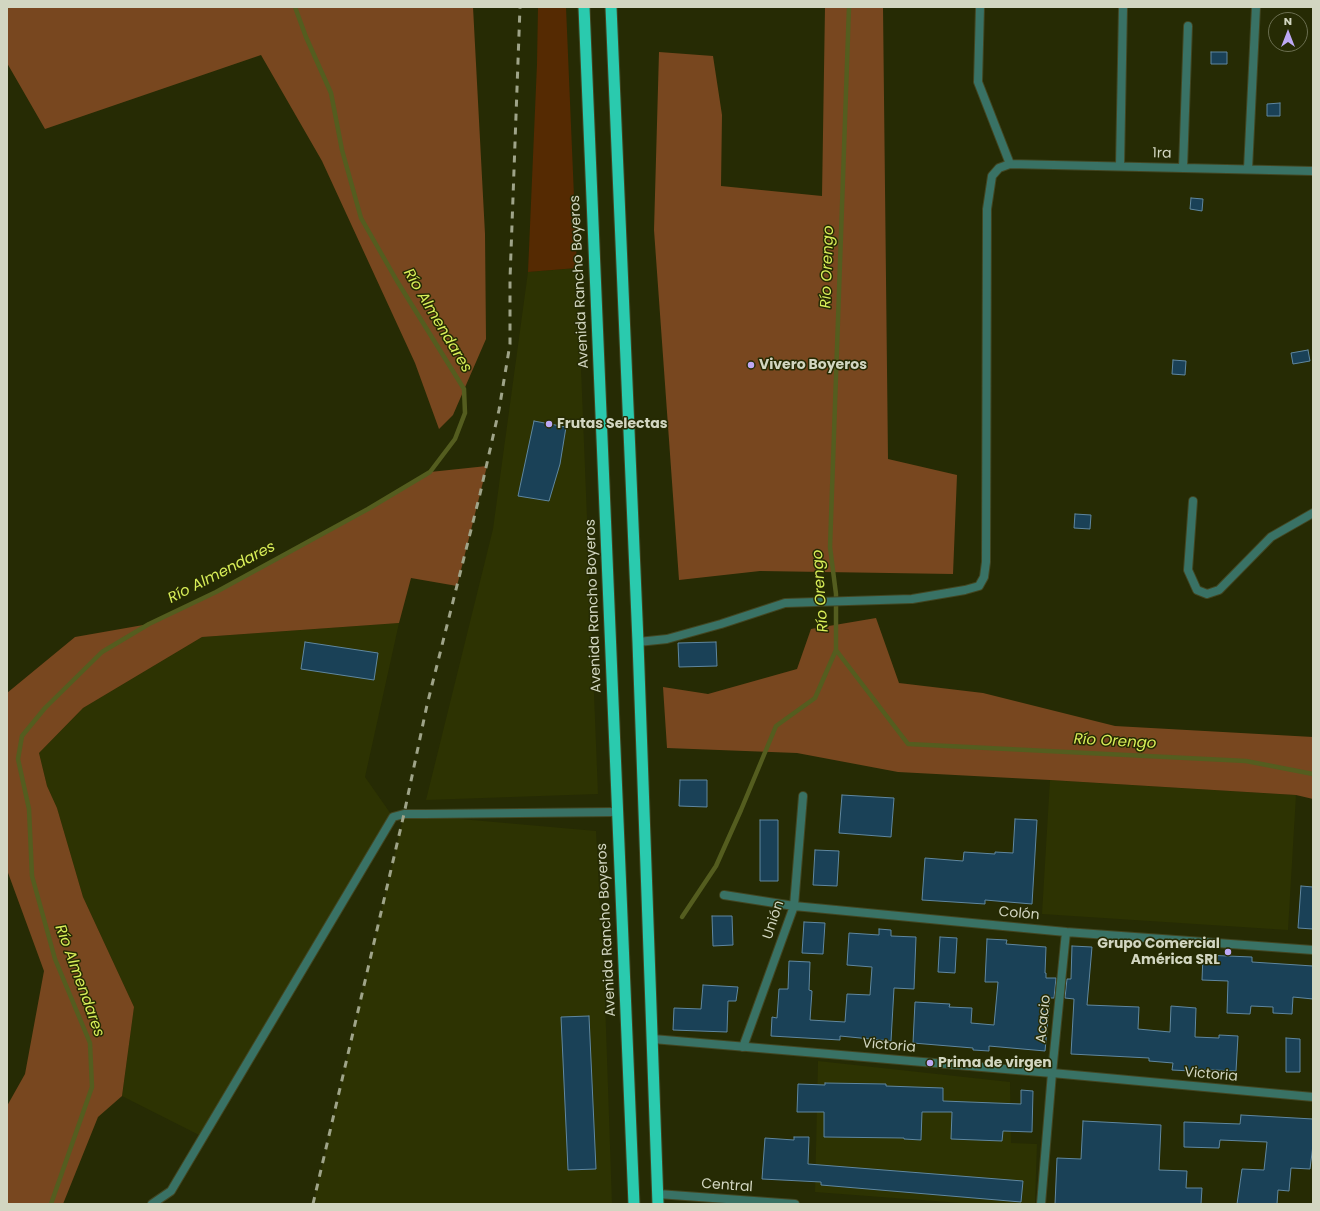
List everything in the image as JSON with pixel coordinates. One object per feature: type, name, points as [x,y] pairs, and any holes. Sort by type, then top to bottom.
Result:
[{"type":"highway","name":"Avenida Rancho Boyeros","points":[[584,7],[604,473],[616,812],[634,1204]]},
{"type":"highway","points":[[611,7],[638,642],[658,1199]]},
{"type":"street","points":[[638,642],[667,639],[721,624],[785,603],[912,599],[965,590],[979,586],[984,577],[986,562],[987,209],[992,176],[999,168],[1010,164],[978,82],[980,7]]},
{"type":"street","points":[[1120,166],[1123,7]]},
{"type":"street","points":[[1248,169],[1256,7]]},
{"type":"street","points":[[1183,168],[1188,26]]},
{"type":"street","name":"1ra","points":[[1010,164],[1313,171]]},
{"type":"street","points":[[1193,501],[1188,570],[1197,590],[1207,594],[1219,590],[1271,537],[1313,513]]},
{"type":"street","name":"Unión","points":[[743,1047],[794,906],[803,796]]},
{"type":"street","points":[[152,1204],[171,1191],[393,817],[404,814],[616,812]]},
{"type":"street","name":"Colón","points":[[724,895],[794,906],[1066,932],[1313,950]]},
{"type":"street","name":"Acacio","points":[[1041,1204],[1066,932]]},
{"type":"street","name":"Victoria","points":[[653,1039],[1313,1097]]},
{"type":"street","name":"Central","points":[[658,1199],[795,1204]]},
{"type":"shaded area","points":[[7,7],[473,7],[485,234],[486,339],[453,415],[439,429],[415,363],[322,161],[261,55],[45,129],[7,63]]},
{"type":"shaded area","points":[[538,7],[566,7],[577,268],[528,272],[537,64]]},
{"type":"shaded area","points":[[825,7],[883,7],[888,459],[957,475],[953,574],[760,571],[679,580],[654,230],[659,52],[713,56],[722,115],[721,186],[822,196]]},
{"type":"shaded area","points":[[577,268],[598,794],[426,800],[493,529],[528,272]]},
{"type":"shaded area","points":[[487,466],[457,586],[411,578],[399,623],[202,637],[83,708],[39,753],[47,786],[57,808],[83,897],[134,1007],[122,1096],[98,1117],[63,1204],[7,1204],[7,1106],[25,1074],[44,971],[7,870],[7,693],[75,637],[149,624],[216,592],[368,509],[430,472]]},
{"type":"shaded area","points":[[876,618],[899,683],[983,693],[1115,726],[1313,737],[1313,799],[1296,795],[898,772],[797,753],[667,748],[663,687],[708,694],[797,669],[811,629]]},
{"type":"shaded area","points":[[399,623],[365,777],[393,817],[203,1137],[122,1096],[134,1007],[83,897],[57,808],[47,786],[39,753],[83,708],[202,637]]},
{"type":"shaded area","points":[[1050,780],[1296,795],[1288,930],[1042,914]]},
{"type":"shaded area","points":[[404,814],[596,831],[605,1000],[612,1204],[313,1204]]},
{"type":"shaded area","points":[[818,1061],[1010,1082],[1011,1143],[1037,1144],[1035,1204],[974,1204],[815,1192]]},
{"type":"building","points":[[1211,52],[1227,52],[1227,64],[1211,64]]},
{"type":"building","points":[[1280,103],[1280,116],[1267,116],[1267,104]]},
{"type":"building","points":[[1191,198],[1203,199],[1202,211],[1190,209]]},
{"type":"building","points":[[1308,350],[1310,361],[1293,364],[1291,353]]},
{"type":"building","points":[[1173,360],[1186,361],[1185,375],[1172,374]]},
{"type":"building","points":[[534,421],[566,427],[560,464],[549,501],[518,496]]},
{"type":"building","points":[[1075,514],[1091,515],[1090,529],[1074,528]]},
{"type":"building","points":[[305,642],[378,653],[374,680],[301,669]]},
{"type":"building","points":[[716,642],[717,666],[679,667],[678,643]]},
{"type":"building","points":[[680,780],[707,780],[707,807],[679,806]]},
{"type":"building","points":[[842,795],[894,798],[891,837],[839,833]]},
{"type":"building","points":[[1015,819],[1037,820],[1032,904],[985,900],[985,904],[922,900],[925,858],[963,861],[964,852],[995,854],[995,852],[1013,853]]},
{"type":"building","points":[[760,820],[778,820],[778,881],[760,881]]},
{"type":"building","points":[[815,850],[839,851],[837,886],[813,885]]},
{"type":"building","points":[[1301,886],[1313,887],[1313,929],[1298,928]]},
{"type":"building","points":[[712,916],[732,916],[733,945],[713,946]]},
{"type":"building","points":[[804,922],[825,923],[823,954],[802,953]]},
{"type":"building","points":[[879,929],[891,930],[891,936],[916,937],[914,989],[894,988],[891,1041],[840,1036],[840,1040],[771,1036],[772,1017],[777,1018],[779,989],[788,989],[789,961],[810,962],[809,990],[812,991],[810,1020],[845,1022],[847,994],[870,995],[872,967],[847,965],[849,933],[879,935]]},
{"type":"building","points":[[940,937],[957,938],[955,973],[938,972]]},
{"type":"building","points":[[987,939],[1007,940],[1006,944],[1046,947],[1046,978],[1056,978],[1054,998],[1050,998],[1045,1051],[989,1046],[989,1051],[973,1050],[973,1048],[913,1043],[915,1002],[950,1004],[949,1007],[972,1008],[971,1023],[994,1025],[998,982],[985,982]]},
{"type":"building","points":[[1072,946],[1092,947],[1087,1005],[1139,1007],[1138,1029],[1170,1032],[1171,1006],[1196,1008],[1195,1037],[1219,1038],[1219,1035],[1238,1036],[1236,1071],[1191,1069],[1191,1071],[1172,1070],[1173,1063],[1149,1061],[1149,1058],[1071,1054],[1074,999],[1065,998],[1067,979],[1071,979]]},
{"type":"building","points":[[1203,955],[1252,957],[1252,962],[1313,966],[1313,999],[1293,997],[1292,1014],[1273,1013],[1273,1007],[1251,1006],[1250,1014],[1227,1013],[1228,981],[1202,980]]},
{"type":"building","points":[[703,985],[738,987],[736,1001],[728,1001],[727,1032],[673,1030],[674,1008],[701,1009]]},
{"type":"building","points":[[589,1016],[596,1169],[568,1170],[561,1017]]},
{"type":"building","points":[[1286,1038],[1300,1039],[1300,1072],[1286,1072]]},
{"type":"building","points":[[825,1083],[886,1084],[886,1086],[943,1088],[943,1101],[1021,1104],[1021,1090],[1033,1091],[1032,1132],[1003,1131],[1002,1141],[951,1139],[952,1112],[922,1112],[921,1140],[904,1138],[824,1137],[824,1112],[797,1112],[798,1084],[825,1085]]},
{"type":"building","points":[[1241,1115],[1313,1119],[1313,1145],[1310,1169],[1291,1168],[1289,1191],[1278,1190],[1277,1204],[1237,1204],[1242,1169],[1264,1170],[1267,1142],[1220,1140],[1219,1148],[1184,1147],[1184,1122],[1240,1124]]},
{"type":"building","points":[[1083,1121],[1161,1125],[1159,1170],[1187,1171],[1186,1188],[1202,1188],[1201,1204],[1055,1204],[1057,1158],[1081,1159]]},
{"type":"building","points":[[794,1137],[809,1137],[808,1164],[1023,1181],[1021,1202],[821,1185],[821,1182],[762,1179],[765,1138],[794,1140]]},
{"type":"waterway","name":"Río Almendares","points":[[51,1204],[92,1087],[90,1043],[55,959],[32,876],[29,809],[18,759],[22,736],[45,708],[102,652],[149,624],[216,592],[368,509],[430,472],[455,439],[465,413],[464,389],[397,281],[361,218],[342,150],[331,93],[306,37],[295,7]]},
{"type":"waterway","name":"Río Orengo","points":[[849,7],[830,547],[836,594],[836,650],[908,744],[1246,761],[1313,774]]},
{"type":"waterway","points":[[682,917],[716,866],[776,726],[815,698],[836,650]]},
{"type":"railway","points":[[313,1204],[404,814],[427,705],[480,494],[499,410],[510,344],[510,279],[520,7]]},
{"type":"place","name":"Vivero Boyeros","points":[[751,365]]},
{"type":"place","name":"Frutas Selectas","points":[[549,424]]},
{"type":"place","name":"Grupo Comercial América SRL","points":[[1228,952]]},
{"type":"place","name":"Prima de virgen","points":[[930,1063]]}]
